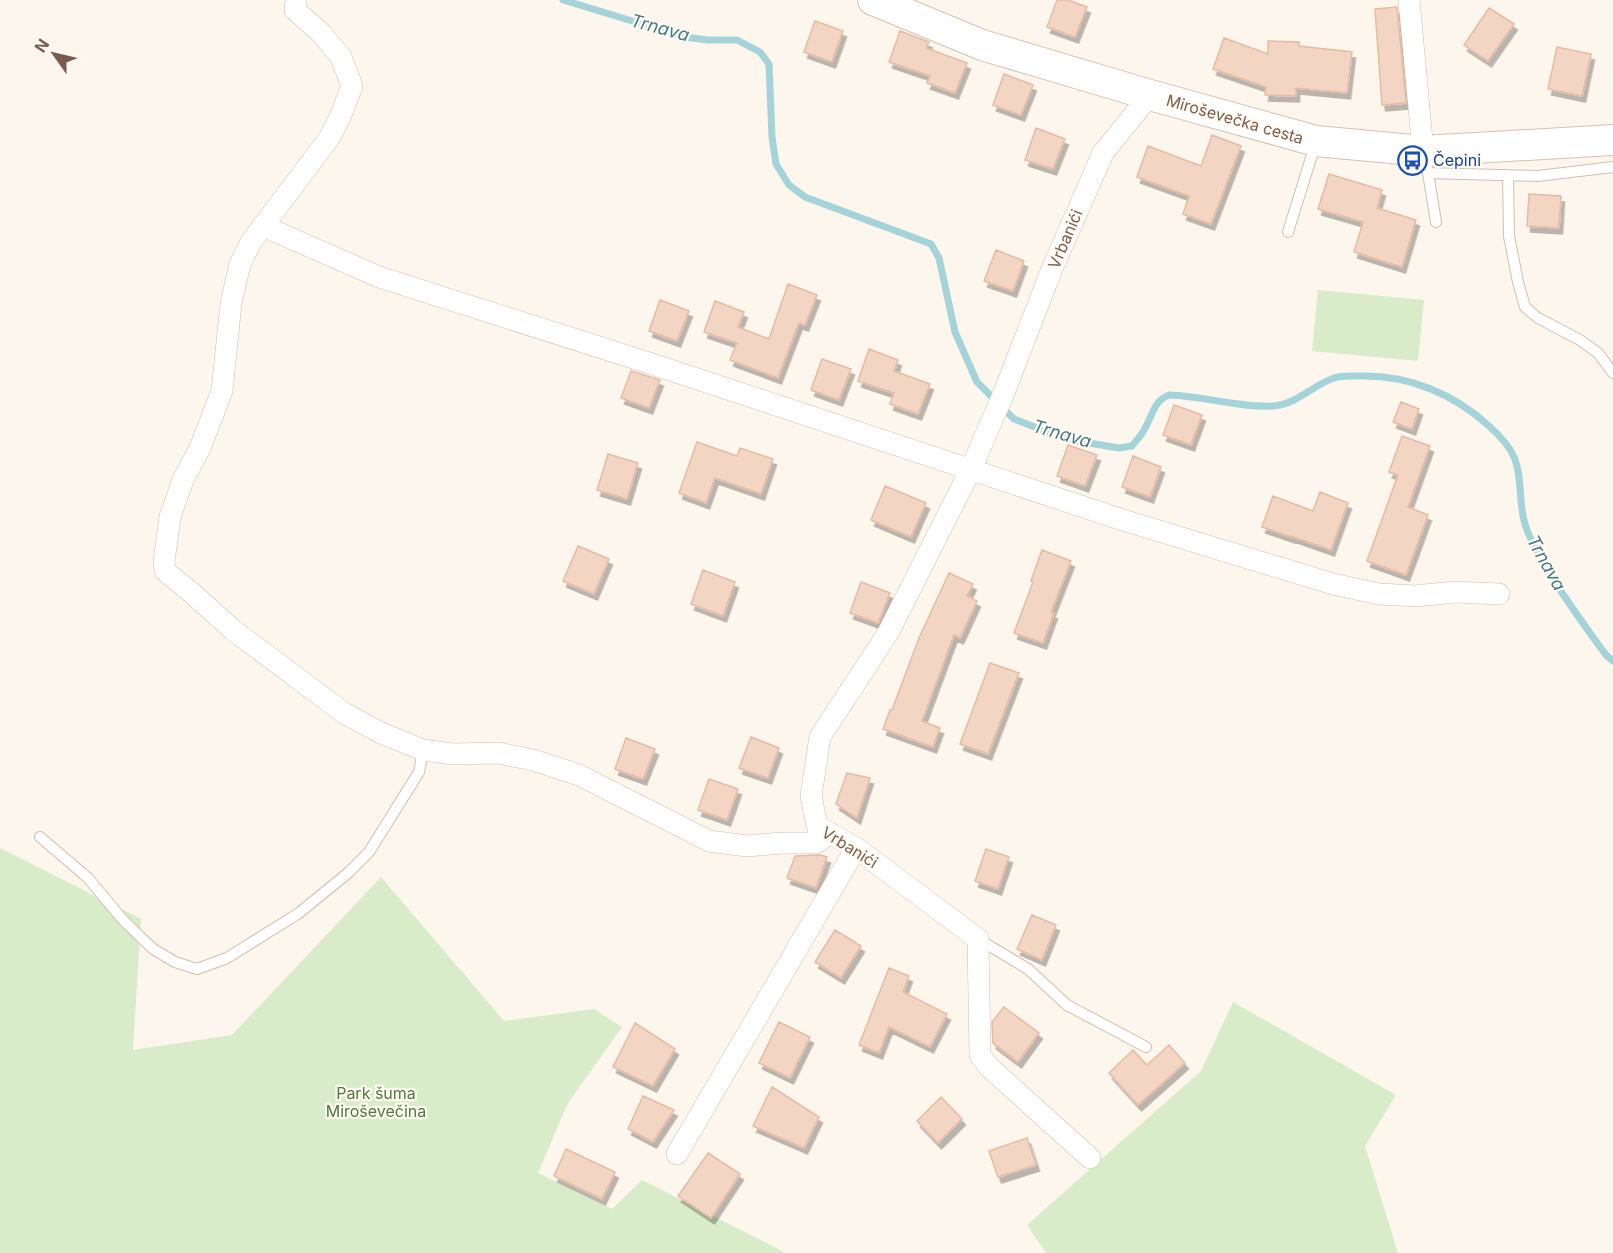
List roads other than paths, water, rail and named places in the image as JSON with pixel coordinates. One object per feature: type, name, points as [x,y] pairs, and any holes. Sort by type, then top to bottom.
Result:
[{"type":"main road","name":"Miroševečka cesta","points":[[873,0],[982,45],[1150,95],[1316,141],[1426,162],[1613,140]]},
{"type":"street","points":[[296,0],[295,10],[321,33],[340,57],[352,86],[330,137],[251,242],[240,264],[231,303],[222,391],[200,448],[183,480],[170,517],[164,561],[165,571],[233,630],[344,713],[381,733],[423,750],[453,754],[498,753],[532,760],[579,775],[710,840],[747,846],[816,843],[830,833]]},
{"type":"street","points":[[1409,0],[1426,162]]},
{"type":"street","name":"Vrbanići","points":[[978,939],[856,848],[817,826],[810,796],[820,737],[888,633],[972,469],[1052,269],[1103,153],[1150,95]]},
{"type":"street","points":[[263,226],[380,277],[1123,520],[1333,584],[1380,594],[1414,596],[1455,592],[1500,594]]},
{"type":"street","points":[[676,1154],[856,848]]},
{"type":"street","points":[[978,939],[980,1055],[988,1067],[1090,1158]]},
{"type":"lane","points":[[1288,232],[1316,141]]},
{"type":"lane","points":[[1436,222],[1426,162],[1508,175],[1538,176],[1613,167]]},
{"type":"lane","points":[[1508,175],[1509,236],[1525,307],[1538,318],[1580,340],[1598,353],[1613,373]]},
{"type":"lane","points":[[40,837],[88,878],[123,920],[153,949],[175,962],[197,969],[227,958],[299,913],[348,873],[369,852],[419,772],[423,750]]},
{"type":"lane","points":[[978,939],[1029,969],[1067,1005],[1146,1047]]},
{"type":"waterway","name":"Trnava","points":[[563,0],[685,37],[737,40],[760,52],[769,64],[772,137],[776,164],[789,185],[805,197],[931,244],[939,258],[955,332],[977,382],[1014,419],[1065,439],[1119,448],[1132,446],[1143,432],[1157,405],[1169,395],[1273,406],[1296,399],[1326,381],[1347,376],[1379,377],[1413,383],[1446,396],[1461,405],[1493,429],[1512,453],[1519,473],[1523,516],[1532,543],[1570,604],[1606,655],[1613,661]]},
{"type":"place","name":"Čepini","points":[[1412,160]]},
{"type":"park label","name":"Park šuma Miroševečina","points":[[376,1102]]}]
